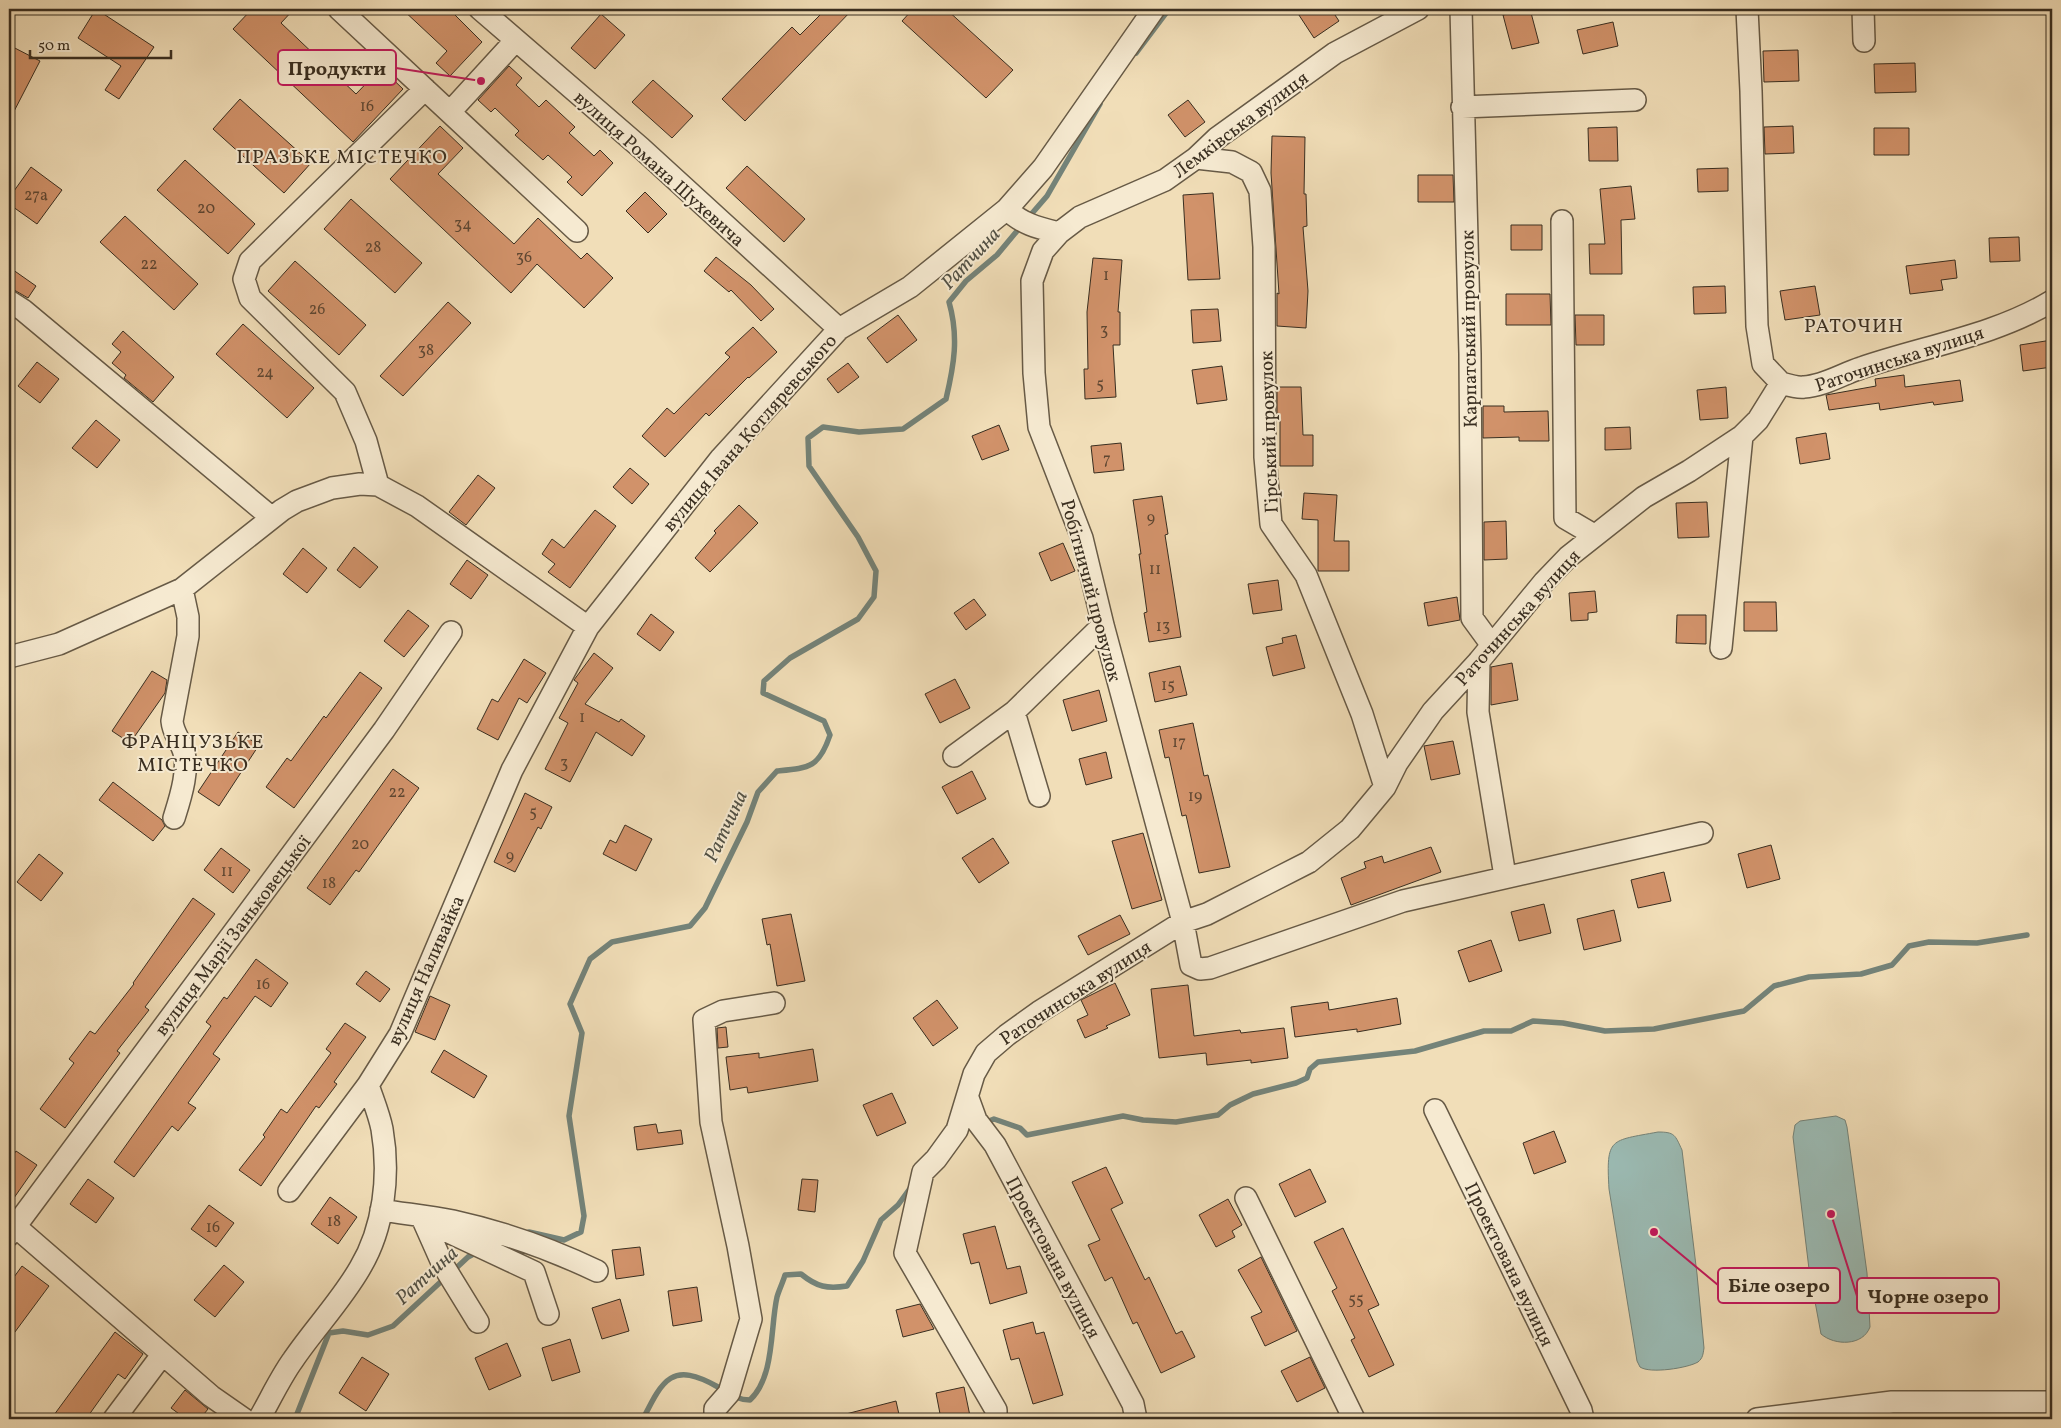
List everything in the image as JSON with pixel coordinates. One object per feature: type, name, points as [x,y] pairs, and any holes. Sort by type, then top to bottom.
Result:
[{"type":"street","points":[[339,9],[577,230]]},
{"type":"street","name":"вулиця Романа Шухевича","points":[[480,9],[641,148],[839,329]]},
{"type":"street","name":"вулиця Івана Котляревського","points":[[588,627],[721,458],[839,329],[910,287],[1012,214],[1154,9]]},
{"type":"street","name":"Лемківська вулиця","points":[[1059,233],[1080,217],[1165,180],[1196,158],[1217,138],[1335,53],[1418,9]]},
{"type":"street","name":"Карпатський провулок","points":[[1461,9],[1462,107],[1470,354],[1472,618],[1485,653]]},
{"type":"street","points":[[1747,9],[1757,326],[1763,364],[1781,383]]},
{"type":"street","points":[[1863,9],[1864,41]]},
{"type":"street","points":[[450,112],[515,41]]},
{"type":"street","points":[[378,485],[366,441],[345,392],[250,298],[244,279],[250,261],[425,88]]},
{"type":"street","points":[[1462,107],[1635,100]]},
{"type":"street","name":"Гірський провулок","points":[[1196,158],[1232,162],[1251,172],[1260,191],[1264,247],[1265,457],[1271,524],[1306,575],[1362,714],[1385,787]]},
{"type":"street","points":[[1012,214],[1036,228],[1059,233]]},
{"type":"street","points":[[1562,221],[1565,518],[1594,535]]},
{"type":"street","name":"Робітничий провулок","points":[[1059,233],[1043,251],[1032,281],[1034,373],[1039,427],[1082,538],[1102,625],[1183,922]]},
{"type":"street","points":[[9,301],[23,310],[271,517]]},
{"type":"street","name":"Раточинська вулиця","points":[[996,1419],[996,1410],[905,1253],[923,1172],[936,1159],[957,1130],[974,1074],[986,1053],[1007,1035],[1063,997],[1183,922],[1207,914],[1309,862],[1350,829],[1385,787],[1397,763],[1433,711],[1485,653],[1544,582],[1568,557],[1644,496],[1689,472],[1742,436],[1758,420],[1781,383],[1803,388],[1822,384],[1861,368],[1969,336],[2019,318],[2052,301]]},
{"type":"street","points":[[1721,648],[1742,436]]},
{"type":"street","points":[[9,657],[58,644],[182,589],[271,517],[297,501],[332,488],[360,484],[378,485],[417,506],[588,627]]},
{"type":"street","points":[[174,818],[183,784],[184,764],[182,748],[172,730],[172,721],[188,636],[188,617],[182,589]]},
{"type":"street","points":[[954,756],[1014,712],[1102,625]]},
{"type":"street","name":"вулиця Наливайка","points":[[289,1191],[368,1086],[400,1034],[512,770],[588,627]]},
{"type":"street","name":"вулиця Марії Заньковецької","points":[[11,1227],[384,730],[451,632]]},
{"type":"street","points":[[1485,653],[1478,712],[1506,876]]},
{"type":"street","points":[[1014,712],[1039,796]]},
{"type":"street","points":[[1183,922],[1192,965],[1200,969],[1210,968],[1403,901],[1506,876],[1702,833]]},
{"type":"street","points":[[715,1419],[715,1409],[729,1393],[751,1319],[738,1246],[711,1122],[704,1020],[723,1011],[774,1003]]},
{"type":"street","points":[[259,1419],[292,1361],[339,1301],[360,1268],[374,1241],[381,1210],[386,1164],[382,1127],[368,1086]]},
{"type":"street","name":"Проектована вулиця","points":[[968,1098],[976,1120],[995,1145],[1133,1404],[1136,1419]]},
{"type":"street","name":"Проектована вулиця","points":[[1435,1110],[1581,1410],[1583,1419]]},
{"type":"street","points":[[1246,1198],[1354,1419]]},
{"type":"street","points":[[381,1210],[452,1221],[495,1232],[559,1252],[597,1271]]},
{"type":"street","points":[[417,1217],[534,1272],[548,1314]]},
{"type":"street","points":[[417,1217],[454,1284],[478,1322]]},
{"type":"street","points":[[11,1227],[210,1396],[244,1419]]},
{"type":"street","points":[[114,1419],[162,1355]]},
{"type":"street","points":[[1757,1419],[1892,1402],[2052,1402]]},
{"type":"water","points":[[1836,1116],[1845,1120],[1847,1127],[1867,1273],[1870,1327],[1861,1338],[1848,1342],[1834,1341],[1821,1334],[1809,1269],[1793,1137],[1795,1125],[1800,1121]]},
{"type":"water","points":[[1658,1132],[1674,1135],[1682,1150],[1704,1348],[1701,1359],[1698,1362],[1678,1368],[1652,1370],[1640,1367],[1637,1361],[1609,1189],[1608,1172],[1609,1159],[1614,1144],[1630,1137]]},
{"type":"building","points":[[96,9],[154,47],[119,99],[105,90],[121,66],[78,38]]},
{"type":"building","points":[[252,9],[294,9],[281,23],[356,94],[381,68],[403,89],[353,142],[233,29]]},
{"type":"building","points":[[402,9],[449,9],[482,42],[450,76],[436,63],[447,51]]},
{"type":"building","points":[[826,9],[853,9],[745,121],[722,99],[792,27],[800,35]]},
{"type":"building","points":[[913,9],[946,9],[1013,70],[986,98],[902,21]]},
{"type":"building","points":[[1295,9],[1331,9],[1339,21],[1314,38]]},
{"type":"building","points":[[1530,9],[1539,43],[1512,49],[1503,15]]},
{"type":"building","points":[[601,14],[625,35],[595,69],[571,48]]},
{"type":"building","points":[[1613,22],[1618,46],[1583,54],[1577,30]]},
{"type":"building","points":[[9,45],[40,61],[9,121]]},
{"type":"building","points":[[1798,50],[1799,81],[1764,82],[1763,51]]},
{"type":"building","points":[[1915,63],[1916,92],[1875,93],[1874,64]]},
{"type":"building","points":[[509,66],[522,78],[516,85],[539,107],[546,100],[575,127],[569,133],[594,156],[600,150],[613,163],[582,196],[567,182],[572,177],[548,155],[543,160],[515,135],[519,131],[495,108],[491,112],[478,100]]},
{"type":"building","points":[[653,80],[693,116],[672,138],[632,102]]},
{"type":"building","points":[[240,99],[311,163],[284,193],[213,129]]},
{"type":"building","points":[[1188,100],[1205,122],[1185,137],[1168,115]]},
{"type":"building","points":[[440,126],[463,148],[438,174],[514,244],[538,218],[581,259],[587,253],[613,278],[584,308],[537,264],[511,293],[390,179]]},
{"type":"building","points":[[1793,126],[1794,153],[1765,154],[1764,127]]},
{"type":"building","points":[[1617,127],[1618,161],[1589,161],[1588,128]]},
{"type":"building","points":[[1874,128],[1909,128],[1909,155],[1874,155]]},
{"type":"building","points":[[1272,136],[1305,137],[1304,194],[1306,194],[1307,226],[1303,227],[1308,291],[1306,328],[1277,326],[1277,293],[1279,294],[1271,173]]},
{"type":"building","points":[[185,160],[255,224],[228,254],[157,190]]},
{"type":"building","points":[[747,166],[805,219],[784,242],[726,188]]},
{"type":"building","points":[[31,167],[62,190],[37,224],[9,204],[9,198]]},
{"type":"building","points":[[1728,168],[1728,191],[1698,192],[1697,169]]},
{"type":"building","points":[[1418,175],[1453,175],[1454,202],[1418,202]]},
{"type":"building","points":[[1631,186],[1635,219],[1621,220],[1622,274],[1590,274],[1589,244],[1605,244],[1600,189]]},
{"type":"building","points":[[645,192],[667,214],[648,233],[626,211]]},
{"type":"building","points":[[1213,193],[1220,279],[1188,280],[1183,195]]},
{"type":"building","points":[[351,199],[422,263],[395,293],[324,229]]},
{"type":"building","points":[[125,216],[198,284],[174,310],[100,242]]},
{"type":"building","points":[[1511,225],[1542,225],[1542,250],[1511,250]]},
{"type":"building","points":[[2019,237],[2020,261],[1990,262],[1989,238]]},
{"type":"building","points":[[716,257],[751,285],[774,309],[761,321],[731,290],[729,292],[704,271]]},
{"type":"building","points":[[1093,258],[1122,260],[1118,312],[1120,312],[1120,345],[1113,345],[1116,397],[1085,399],[1084,369],[1088,369],[1087,312]]},
{"type":"building","points":[[1955,260],[1957,278],[1941,280],[1943,290],[1910,294],[1906,266]]},
{"type":"building","points":[[295,261],[366,325],[339,355],[268,291]]},
{"type":"building","points":[[9,267],[36,286],[28,298],[9,287]]},
{"type":"building","points":[[1725,286],[1726,313],[1694,314],[1693,287]]},
{"type":"building","points":[[1815,286],[1820,315],[1785,320],[1780,291]]},
{"type":"building","points":[[1506,294],[1550,294],[1551,325],[1506,325]]},
{"type":"building","points":[[448,302],[471,323],[403,396],[380,376]]},
{"type":"building","points":[[1218,309],[1221,341],[1193,343],[1191,310]]},
{"type":"building","points":[[898,315],[917,340],[887,363],[867,338]]},
{"type":"building","points":[[1575,315],[1604,315],[1604,345],[1576,345]]},
{"type":"building","points":[[243,324],[314,388],[287,418],[216,354]]},
{"type":"building","points":[[753,327],[777,352],[748,377],[709,416],[706,413],[665,457],[642,436],[667,408],[674,414],[730,357],[725,353]]},
{"type":"building","points":[[123,331],[174,377],[153,402],[124,378],[126,375],[112,363],[121,352],[112,344]]},
{"type":"building","points":[[2052,340],[2052,367],[2023,371],[2020,345]]},
{"type":"building","points":[[37,362],[59,379],[40,403],[18,386]]},
{"type":"building","points":[[848,363],[859,377],[838,393],[827,379]]},
{"type":"building","points":[[1222,366],[1227,400],[1197,404],[1192,370]]},
{"type":"building","points":[[1904,375],[1905,387],[1960,380],[1963,401],[1934,405],[1933,402],[1880,410],[1879,403],[1829,410],[1826,395],[1876,386],[1875,379]]},
{"type":"building","points":[[1277,387],[1301,387],[1303,435],[1313,435],[1313,466],[1280,466],[1280,420],[1277,420]]},
{"type":"building","points":[[1726,387],[1728,418],[1700,420],[1697,390]]},
{"type":"building","points":[[1483,406],[1504,406],[1504,412],[1548,411],[1549,441],[1519,441],[1519,437],[1483,438]]},
{"type":"building","points":[[96,420],[120,440],[97,468],[72,448]]},
{"type":"building","points":[[999,425],[1009,450],[982,460],[972,436]]},
{"type":"building","points":[[1630,427],[1631,449],[1605,450],[1605,428]]},
{"type":"building","points":[[1826,433],[1830,459],[1800,464],[1796,438]]},
{"type":"building","points":[[1121,443],[1124,470],[1094,473],[1091,446]]},
{"type":"building","points":[[630,468],[649,484],[632,504],[613,487]]},
{"type":"building","points":[[478,475],[495,488],[466,525],[449,512]]},
{"type":"building","points":[[1304,493],[1337,495],[1334,541],[1349,541],[1349,571],[1318,571],[1318,520],[1302,519]]},
{"type":"building","points":[[1162,496],[1168,534],[1165,535],[1181,637],[1149,642],[1144,613],[1147,612],[1139,554],[1141,554],[1133,500]]},
{"type":"building","points":[[1707,502],[1709,537],[1678,538],[1676,503]]},
{"type":"building","points":[[739,505],[758,523],[710,572],[695,558],[716,533],[714,531]]},
{"type":"building","points":[[595,510],[616,526],[570,588],[548,572],[555,564],[542,554],[552,539],[564,548]]},
{"type":"building","points":[[1506,521],[1507,559],[1484,560],[1484,522]]},
{"type":"building","points":[[1063,543],[1075,571],[1051,581],[1039,553]]},
{"type":"building","points":[[354,547],[378,567],[360,588],[337,570]]},
{"type":"building","points":[[303,548],[327,568],[307,593],[283,574]]},
{"type":"building","points":[[467,560],[488,575],[471,599],[450,584]]},
{"type":"building","points":[[1278,580],[1282,610],[1253,614],[1248,584]]},
{"type":"building","points":[[1595,591],[1597,612],[1588,613],[1588,620],[1571,621],[1569,593]]},
{"type":"building","points":[[1457,597],[1460,620],[1428,626],[1424,603]]},
{"type":"building","points":[[974,599],[986,615],[966,630],[954,613]]},
{"type":"building","points":[[1744,602],[1776,602],[1777,631],[1744,631]]},
{"type":"building","points":[[408,610],[429,626],[404,657],[384,641]]},
{"type":"building","points":[[651,614],[674,632],[660,651],[637,634]]},
{"type":"building","points":[[1677,615],[1706,615],[1706,644],[1676,643]]},
{"type":"building","points":[[1296,635],[1305,668],[1273,676],[1266,647],[1283,643],[1282,638]]},
{"type":"building","points":[[594,653],[613,668],[585,704],[619,722],[621,719],[645,736],[632,756],[596,732],[570,782],[545,769],[568,723],[559,718],[578,683],[574,680]]},
{"type":"building","points":[[524,659],[546,673],[527,703],[519,698],[498,740],[477,729],[492,699],[498,702]]},
{"type":"building","points":[[1512,663],[1518,700],[1491,705],[1491,667]]},
{"type":"building","points":[[1180,666],[1187,695],[1155,702],[1149,673]]},
{"type":"building","points":[[152,671],[167,680],[165,693],[130,743],[112,731]]},
{"type":"building","points":[[360,672],[382,688],[294,808],[266,787],[287,758],[291,761]]},
{"type":"building","points":[[955,679],[970,708],[940,723],[925,694]]},
{"type":"building","points":[[1099,690],[1107,721],[1072,731],[1063,700]]},
{"type":"building","points":[[1193,723],[1204,776],[1208,775],[1230,867],[1199,873],[1186,815],[1182,816],[1169,757],[1165,758],[1159,730]]},
{"type":"building","points":[[238,732],[259,745],[219,806],[198,792]]},
{"type":"building","points":[[1453,741],[1460,774],[1431,780],[1424,746]]},
{"type":"building","points":[[1106,752],[1112,778],[1086,785],[1079,759]]},
{"type":"building","points":[[393,769],[419,788],[359,872],[356,870],[330,905],[307,888]]},
{"type":"building","points":[[972,771],[986,799],[957,814],[942,787]]},
{"type":"building","points":[[113,782],[162,820],[165,826],[153,841],[99,800]]},
{"type":"building","points":[[525,793],[552,807],[541,829],[538,827],[515,872],[494,862]]},
{"type":"building","points":[[625,825],[652,839],[636,871],[603,854],[610,840],[616,843]]},
{"type":"building","points":[[1143,833],[1162,900],[1132,909],[1112,841]]},
{"type":"building","points":[[993,838],[1009,863],[979,883],[962,858]]},
{"type":"building","points":[[1771,845],[1780,879],[1747,888],[1738,854]]},
{"type":"building","points":[[1431,847],[1441,872],[1351,905],[1341,878],[1366,868],[1364,862],[1382,856],[1384,863]]},
{"type":"building","points":[[221,848],[250,870],[233,893],[204,870]]},
{"type":"building","points":[[39,854],[63,873],[41,901],[17,882]]},
{"type":"building","points":[[1664,872],[1671,901],[1638,908],[1631,880]]},
{"type":"building","points":[[193,898],[215,914],[145,1007],[149,1010],[117,1051],[120,1053],[65,1128],[40,1109],[74,1063],[69,1059],[90,1031],[95,1034],[134,984]]},
{"type":"building","points":[[1544,904],[1551,933],[1519,941],[1511,912]]},
{"type":"building","points":[[1614,910],[1621,941],[1584,950],[1577,919]]},
{"type":"building","points":[[791,914],[805,981],[777,986],[770,944],[767,945],[762,919]]},
{"type":"building","points":[[1120,915],[1130,934],[1088,955],[1078,936]]},
{"type":"building","points":[[1491,940],[1502,971],[1469,982],[1458,951]]},
{"type":"building","points":[[256,959],[288,983],[271,1007],[255,996],[213,1054],[220,1059],[188,1103],[196,1108],[178,1131],[172,1126],[134,1177],[114,1162],[211,1026],[206,1022],[224,997],[227,999]]},
{"type":"building","points":[[366,971],[390,989],[380,1002],[356,984]]},
{"type":"building","points":[[1115,983],[1130,1015],[1106,1026],[1108,1028],[1085,1038],[1077,1020],[1088,1015],[1081,1000]]},
{"type":"building","points":[[1188,985],[1194,1036],[1240,1030],[1241,1033],[1284,1028],[1288,1058],[1251,1063],[1251,1060],[1207,1065],[1206,1053],[1159,1058],[1151,989]]},
{"type":"building","points":[[430,996],[450,1005],[435,1040],[415,1032]]},
{"type":"building","points":[[1397,998],[1401,1024],[1357,1032],[1357,1029],[1295,1037],[1291,1007],[1328,1002],[1329,1010]]},
{"type":"building","points":[[937,1000],[958,1028],[933,1046],[913,1018]]},
{"type":"building","points":[[345,1023],[366,1037],[334,1082],[337,1084],[319,1108],[316,1106],[261,1186],[239,1170],[265,1137],[263,1135],[281,1109],[287,1113],[331,1053],[326,1049]]},
{"type":"building","points":[[726,1027],[728,1047],[718,1048],[717,1028]]},
{"type":"building","points":[[813,1049],[818,1081],[748,1093],[747,1087],[730,1090],[726,1057],[759,1053],[759,1058]]},
{"type":"building","points":[[444,1050],[487,1076],[474,1098],[431,1072]]},
{"type":"building","points":[[892,1093],[906,1123],[877,1136],[863,1105]]},
{"type":"building","points":[[656,1124],[658,1133],[681,1130],[683,1144],[637,1150],[634,1127]]},
{"type":"building","points":[[1554,1131],[1566,1162],[1534,1174],[1523,1143]]},
{"type":"building","points":[[16,1151],[37,1165],[9,1205],[9,1162]]},
{"type":"building","points":[[1106,1167],[1123,1203],[1111,1209],[1145,1280],[1149,1277],[1176,1334],[1182,1331],[1195,1357],[1161,1373],[1137,1322],[1133,1324],[1112,1277],[1105,1281],[1088,1245],[1100,1240],[1072,1182]]},
{"type":"building","points":[[1310,1169],[1326,1202],[1295,1217],[1279,1184]]},
{"type":"building","points":[[88,1179],[114,1198],[96,1223],[70,1204]]},
{"type":"building","points":[[802,1179],[818,1180],[815,1212],[798,1210]]},
{"type":"building","points":[[330,1197],[357,1217],[338,1244],[311,1224]]},
{"type":"building","points":[[1228,1199],[1242,1225],[1232,1231],[1235,1237],[1216,1247],[1199,1215]]},
{"type":"building","points":[[209,1205],[234,1223],[216,1247],[191,1229]]},
{"type":"building","points":[[995,1226],[1007,1269],[1020,1266],[1027,1293],[990,1304],[979,1262],[971,1264],[963,1234]]},
{"type":"building","points":[[1343,1228],[1379,1305],[1368,1310],[1394,1365],[1369,1377],[1351,1340],[1355,1338],[1332,1291],[1337,1288],[1314,1242]]},
{"type":"building","points":[[640,1247],[644,1275],[616,1279],[612,1250]]},
{"type":"building","points":[[1261,1257],[1297,1331],[1265,1346],[1251,1317],[1262,1312],[1238,1270]]},
{"type":"building","points":[[224,1265],[244,1282],[215,1317],[194,1300]]},
{"type":"building","points":[[22,1266],[49,1286],[9,1340],[9,1284]]},
{"type":"building","points":[[697,1287],[702,1321],[673,1326],[668,1291]]},
{"type":"building","points":[[620,1299],[629,1331],[602,1339],[592,1308]]},
{"type":"building","points":[[920,1304],[934,1329],[903,1337],[896,1310]]},
{"type":"building","points":[[1033,1322],[1036,1334],[1044,1332],[1063,1395],[1033,1404],[1019,1358],[1011,1360],[1003,1330]]},
{"type":"building","points":[[115,1332],[143,1354],[125,1379],[118,1374],[86,1419],[51,1419]]},
{"type":"building","points":[[570,1339],[580,1372],[552,1381],[542,1348]]},
{"type":"building","points":[[507,1343],[521,1376],[489,1390],[475,1358]]},
{"type":"building","points":[[362,1357],[389,1374],[366,1411],[339,1393]]},
{"type":"building","points":[[1310,1357],[1325,1388],[1297,1402],[1281,1371]]},
{"type":"building","points":[[964,1387],[970,1416],[957,1419],[941,1419],[936,1393]]},
{"type":"building","points":[[185,1390],[208,1409],[200,1419],[186,1419],[171,1408]]},
{"type":"building","points":[[896,1401],[900,1419],[847,1419],[846,1414]]},
{"type":"waterway","name":"Ратчина","points":[[1136,53],[1169,9]]},
{"type":"waterway","name":"Ратчина","points":[[1028,218],[1047,196],[1100,104]]},
{"type":"waterway","name":"Ратчина","points":[[529,1232],[564,1240],[581,1232],[584,1216],[569,1116],[582,1033],[570,1004],[590,959],[612,942],[690,926],[705,908],[747,822],[758,792],[777,771],[805,767],[817,760],[822,754],[830,735],[824,721],[763,693],[764,681],[790,658],[858,619],[874,597],[876,571],[858,537],[809,466],[808,438],[823,427],[859,432],[903,429],[946,399],[955,339],[949,302],[966,281],[997,255],[1022,225]]},
{"type":"waterway","points":[[984,1123],[994,1119],[1020,1128],[1027,1135],[1123,1116],[1143,1120],[1176,1122],[1218,1115],[1230,1105],[1253,1094],[1296,1083],[1307,1078],[1310,1069],[1318,1062],[1415,1051],[1484,1031],[1511,1031],[1533,1021],[1563,1023],[1605,1031],[1654,1029],[1744,1011],[1774,986],[1809,977],[1861,974],[1892,965],[1909,946],[1929,942],[1977,943],[2027,935]]},
{"type":"waterway","points":[[643,1419],[663,1384],[679,1375],[690,1375],[702,1379],[734,1396],[750,1400],[758,1390],[768,1365],[777,1297],[785,1275],[801,1274],[812,1282],[823,1286],[847,1286],[863,1261],[881,1220],[898,1205],[911,1187]]},
{"type":"waterway","name":"Ратчина","points":[[453,1271],[468,1257],[479,1251]]},
{"type":"waterway","name":"Ратчина","points":[[295,1419],[329,1333],[343,1331],[368,1335],[393,1326],[446,1277]]},
{"type":"place","name":"Продукти","points":[[481,81]]},
{"type":"place","name":"Чорне озеро","points":[[1831,1214]]},
{"type":"place","name":"Біле озеро","points":[[1654,1232]]},
{"type":"district","name":"ПРАЗЬКЕ МІСТЕЧКО","points":[[342,156]]},
{"type":"district","name":"РАТОЧИН","points":[[1854,325]]},
{"type":"district","name":"ФРАНЦУЗЬКЕ МІСТЕЧКО","points":[[193,752]]}]
